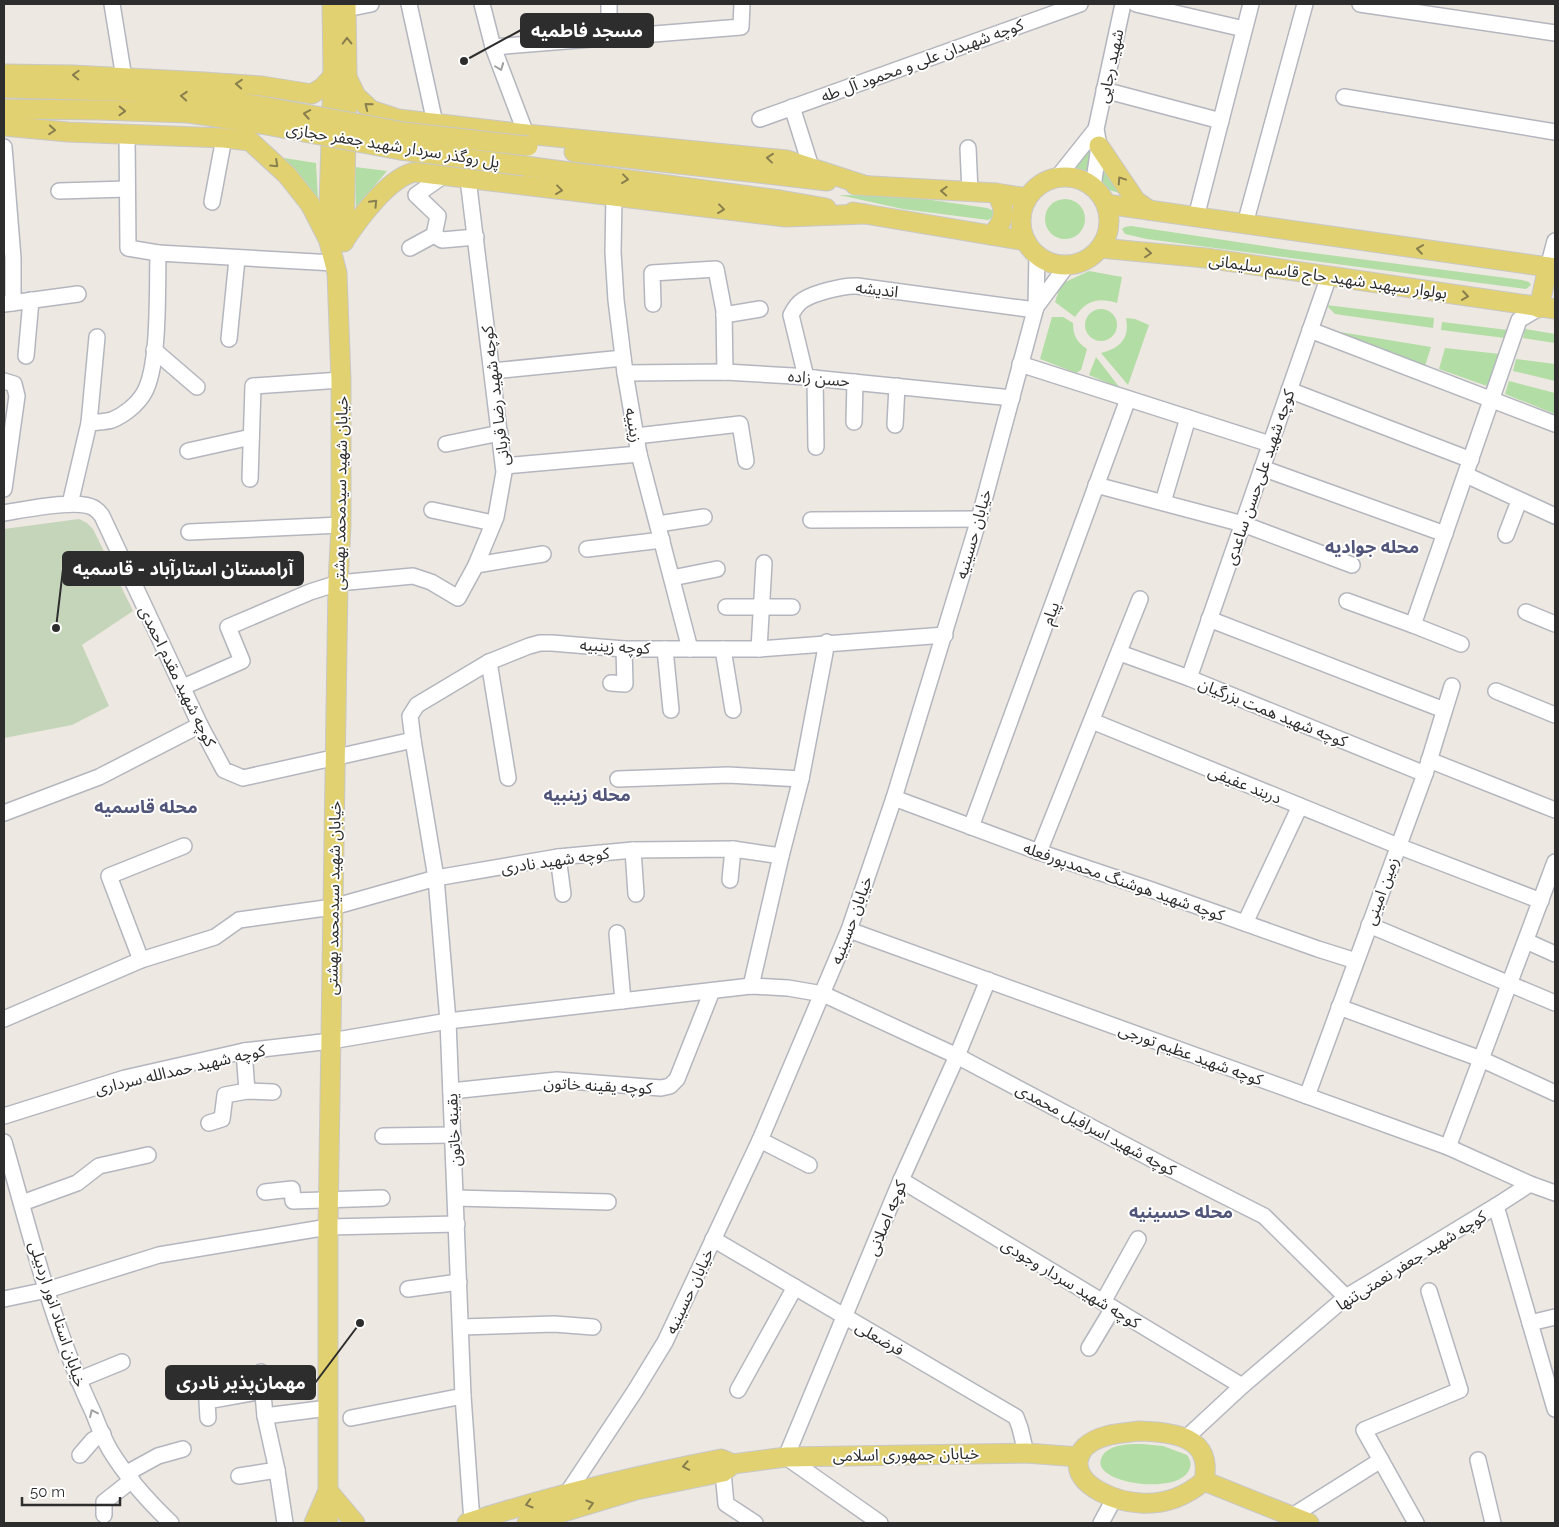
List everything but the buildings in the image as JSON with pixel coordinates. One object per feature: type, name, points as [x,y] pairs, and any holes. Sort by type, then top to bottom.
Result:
[{"type":"main road","name":"خیابان شهید سیدمحمد بهشتی","points":[[328,1523],[328,1200],[338,583],[341,526],[341,380],[336,240],[342,5]]},
{"type":"main road","points":[[4,74],[124,78],[262,86],[312,94],[340,77],[371,110],[398,119],[434,123],[527,140],[787,160],[867,186],[970,192],[1028,198]]},
{"type":"main road","points":[[4,126],[68,132],[224,138],[250,141],[260,139],[268,134],[278,118],[276,99],[262,86]]},
{"type":"main road","name":"پل روگذر سردار شهید جعفر حجازی","points":[[4,88],[115,91],[195,96],[400,150],[780,200],[865,214]]},
{"type":"main road","name":"پل روگذر سردار شهید جعفر حجازی","points":[[4,109],[264,115],[404,132],[527,140],[867,186]]},
{"type":"main road","points":[[1097,138],[1136,201],[1148,210]]},
{"type":"main road","points":[[521,185],[518,162],[519,148],[527,140]]},
{"type":"main road","points":[[250,141],[287,175],[336,240],[360,218],[377,198],[405,175],[414,172],[786,217],[865,214],[991,235],[1032,248]]},
{"type":"main road","points":[[1057,178],[1074,178],[1084,181],[1093,187],[1106,204],[1109,215],[1106,238],[1100,248],[1080,262],[1057,264],[1046,260],[1032,248],[1021,227],[1022,212],[1028,198],[1034,189],[1043,182],[1057,178]]},
{"type":"main road","points":[[991,235],[999,228],[1004,215],[1002,203],[996,194]]},
{"type":"main road","points":[[1106,204],[1552,267],[1547,308]]},
{"type":"main road","name":"بولوار سپهبد شهید حاج قاسم سلیمانی","points":[[1100,248],[1206,258],[1547,308]]},
{"type":"main road","points":[[1139,1431],[1165,1432],[1186,1438],[1198,1447],[1206,1461],[1204,1481],[1191,1492],[1169,1500],[1140,1503],[1115,1497],[1094,1488],[1078,1470],[1079,1457],[1084,1448],[1096,1440],[1112,1434],[1139,1431]]},
{"type":"main road","name":"خیابان جمهوری اسلامی","points":[[527,1523],[551,1519],[636,1490],[728,1468],[786,1457],[1026,1453],[1079,1457]]},
{"type":"main road","name":"خیابان جمهوری اسلامی","points":[[470,1522],[568,1492],[639,1475],[721,1459],[728,1468]]},
{"type":"main road","points":[[1204,1481],[1283,1521],[1309,1523]]},
{"type":"main road","points":[[314,1523],[328,1491],[355,1523]]},
{"type":"street","points":[[112,4],[124,78]]},
{"type":"street","points":[[342,5],[371,4]]},
{"type":"street","points":[[409,4],[434,123]]},
{"type":"street","points":[[482,4],[493,47],[527,140]]},
{"type":"street","points":[[609,4],[609,38]]},
{"type":"street","points":[[493,47],[740,27],[742,4]]},
{"type":"street","name":"کوچه شهیدان علی و محمود آل طه","points":[[760,118],[1080,4]]},
{"type":"street","name":"شهید رجایی","points":[[1093,187],[1097,138],[1104,90],[1123,4]]},
{"type":"street","points":[[1136,4],[1244,29]]},
{"type":"street","points":[[1196,217],[1251,4]]},
{"type":"street","points":[[1245,224],[1305,4]]},
{"type":"street","points":[[1360,4],[1555,33]]},
{"type":"street","points":[[1104,90],[1220,121]]},
{"type":"street","points":[[1344,97],[1555,132]]},
{"type":"street","points":[[792,107],[811,167]]},
{"type":"street","points":[[127,135],[128,248],[158,253],[336,268]]},
{"type":"street","points":[[212,202],[224,138]]},
{"type":"street","name":"شهید رجایی","points":[[1057,178],[1097,138]]},
{"type":"street","points":[[4,147],[9,258],[8,304],[78,294]]},
{"type":"street","points":[[968,148],[970,192]]},
{"type":"street","points":[[410,248],[434,235],[438,216],[416,195],[443,176]]},
{"type":"street","name":"کوچه شهید رضا قربانی","points":[[338,583],[413,576],[431,582],[458,598],[476,565],[493,523],[504,466],[468,179]]},
{"type":"street","points":[[60,191],[127,189]]},
{"type":"street","name":"زینبیه","points":[[614,196],[616,300],[625,373],[640,454],[690,648]]},
{"type":"street","points":[[434,235],[442,240],[476,237]]},
{"type":"street","points":[[1552,267],[1555,241]]},
{"type":"street","points":[[1032,248],[1036,308]]},
{"type":"street","points":[[89,423],[110,420],[136,403],[144,393],[150,376],[154,350],[158,253]]},
{"type":"street","points":[[229,339],[237,259]]},
{"type":"street","points":[[1036,308],[1068,264]]},
{"type":"street","points":[[653,304],[652,273],[716,269],[724,315],[726,372]]},
{"type":"street","name":"کوچه شهید علی‌حسن ساعدی","points":[[1189,678],[1329,276]]},
{"type":"street","name":"اندیشه","points":[[810,377],[791,315],[795,306],[804,299],[840,287],[857,286],[1036,308]]},
{"type":"street","points":[[26,356],[31,300]]},
{"type":"street","name":"خیابان حسینیه","points":[[568,1492],[665,1342],[760,1140],[849,930],[894,798],[945,635],[963,568],[979,520],[989,476],[1036,308]]},
{"type":"street","points":[[1413,625],[1519,320],[1547,308]]},
{"type":"street","points":[[724,315],[760,309]]},
{"type":"street","points":[[1310,330],[1555,424]]},
{"type":"street","points":[[70,504],[89,423],[97,337]]},
{"type":"street","points":[[154,350],[197,387]]},
{"type":"street","points":[[492,371],[623,358]]},
{"type":"street","points":[[1020,364],[1270,444]]},
{"type":"street","name":"حسن زاده","points":[[625,373],[726,372],[810,377],[1012,398]]},
{"type":"street","points":[[810,377],[816,447]]},
{"type":"street","points":[[250,478],[253,386],[341,380]]},
{"type":"street","points":[[4,489],[17,396],[9,382]]},
{"type":"street","points":[[854,422],[855,382]]},
{"type":"street","points":[[895,425],[897,386]]},
{"type":"street","points":[[1289,390],[1471,460]]},
{"type":"street","name":"پیام","points":[[971,827],[1128,398]]},
{"type":"street","points":[[1163,502],[1188,418]]},
{"type":"street","points":[[636,436],[740,424],[746,461]]},
{"type":"street","points":[[446,444],[500,433]]},
{"type":"street","points":[[188,452],[251,437]]},
{"type":"street","points":[[504,466],[640,454]]},
{"type":"street","points":[[1262,468],[1445,534]]},
{"type":"street","points":[[1466,475],[1555,516]]},
{"type":"street","points":[[1096,485],[1242,524],[1352,565]]},
{"type":"street","points":[[1506,536],[1519,501]]},
{"type":"street","name":"کوچه شهید مقدم احمدی","points":[[4,512],[82,504],[93,507],[102,516],[200,725],[224,770],[244,778],[336,758]]},
{"type":"street","points":[[432,510],[493,523]]},
{"type":"street","points":[[658,524],[704,517]]},
{"type":"street","points":[[812,520],[979,520]]},
{"type":"street","points":[[189,532],[341,526]]},
{"type":"street","points":[[587,550],[662,540]]},
{"type":"street","points":[[476,565],[544,554]]},
{"type":"street","points":[[759,649],[764,563]]},
{"type":"street","points":[[672,578],[717,569]]},
{"type":"street","points":[[183,686],[242,660],[228,627],[310,592],[338,583]]},
{"type":"street","points":[[1039,852],[1140,600]]},
{"type":"street","points":[[1347,601],[1461,644]]},
{"type":"street","points":[[726,607],[792,607]]},
{"type":"street","points":[[1526,612],[1555,624]]},
{"type":"street","points":[[1209,619],[1444,710]]},
{"type":"street","name":"کوچه زینبیه","points":[[413,740],[410,716],[417,705],[489,662],[540,643],[624,648],[759,649],[827,642],[945,635]]},
{"type":"street","points":[[752,986],[781,856],[801,779],[827,642]]},
{"type":"street","points":[[610,684],[625,684],[624,648]]},
{"type":"street","points":[[665,648],[671,710]]},
{"type":"street","points":[[722,649],[733,710]]},
{"type":"street","name":"کوچه شهید همت بزرگیان","points":[[1120,653],[1427,767],[1555,810]]},
{"type":"street","points":[[489,662],[508,778]]},
{"type":"street","name":"زمین امینی","points":[[1307,1096],[1427,767],[1452,686]]},
{"type":"street","points":[[1496,691],[1555,715]]},
{"type":"street","name":"دربند عفیفی","points":[[1092,721],[1398,846],[1541,901]]},
{"type":"street","points":[[4,813],[98,778],[200,725]]},
{"type":"street","points":[[336,758],[413,740]]},
{"type":"street","name":"یقینه خاتون","points":[[413,740],[436,878],[448,1021],[470,1522]]},
{"type":"street","points":[[618,779],[728,775],[801,779]]},
{"type":"street","name":"کوچه شهید هوشنگ محمدپورفعله","points":[[894,798],[1039,852],[1318,950],[1356,961]]},
{"type":"street","points":[[1245,923],[1300,806]]},
{"type":"street","points":[[140,960],[109,876],[184,846]]},
{"type":"street","points":[[730,880],[733,849]]},
{"type":"street","name":"کوچه شهید نادری","points":[[4,1019],[140,960],[215,937],[239,920],[333,907],[436,878],[558,857],[633,850],[733,849],[781,856]]},
{"type":"street","points":[[633,850],[636,894]]},
{"type":"street","points":[[558,857],[563,894]]},
{"type":"street","points":[[1448,1147],[1555,862]]},
{"type":"street","points":[[1369,925],[1555,1003]]},
{"type":"street","name":"کوچه شهید عظیم تورجی","points":[[849,930],[1448,1147],[1530,1184]]},
{"type":"street","points":[[617,933],[623,1001]]},
{"type":"street","points":[[1526,941],[1555,954]]},
{"type":"street","name":"کوچه اصلانی","points":[[786,1457],[901,1180],[957,1056],[988,980]]},
{"type":"street","points":[[448,1021],[752,986],[788,988],[823,994]]},
{"type":"street","name":"کوچه یقینه خاتون","points":[[451,1091],[557,1080],[661,1088],[670,1086],[677,1079],[712,991]]},
{"type":"street","name":"کوچه شهید اسرافیل محمدی","points":[[823,994],[957,1056],[1264,1216],[1346,1297]]},
{"type":"street","points":[[1339,1007],[1481,1059],[1555,1093]]},
{"type":"street","name":"کوچه شهید حمدالله سرداری","points":[[4,1116],[125,1078],[244,1051],[331,1041],[448,1021]]},
{"type":"street","points":[[244,1051],[247,1091]]},
{"type":"street","points":[[209,1123],[222,1119],[225,1095],[247,1091],[273,1092]]},
{"type":"street","points":[[383,1136],[453,1135]]},
{"type":"street","points":[[760,1140],[809,1165]]},
{"type":"street","name":"خیابان استاد انور اردبیلی","points":[[4,1142],[47,1290],[68,1357],[78,1380],[110,1450],[141,1493],[171,1523]]},
{"type":"street","points":[[22,1203],[77,1183],[99,1166],[148,1155]]},
{"type":"street","name":"کوچه شهید سردار وجودی","points":[[901,1180],[1242,1386]]},
{"type":"street","points":[[1530,1184],[1555,1194]]},
{"type":"street","name":"کوچه شهید جعفر نعمتی‌تنها","points":[[1186,1438],[1242,1386],[1346,1297],[1530,1184]]},
{"type":"street","points":[[266,1192],[292,1189],[293,1201],[382,1198]]},
{"type":"street","points":[[456,1198],[608,1202]]},
{"type":"street","points":[[1496,1206],[1555,1409]]},
{"type":"street","points":[[4,1299],[47,1290],[159,1255],[328,1227],[457,1224]]},
{"type":"street","name":"فرضعلی","points":[[713,1239],[1016,1417],[1026,1453]]},
{"type":"street","points":[[1089,1348],[1138,1239]]},
{"type":"street","points":[[408,1289],[459,1282]]},
{"type":"street","points":[[738,1390],[795,1287]]},
{"type":"street","points":[[1416,1523],[1364,1430],[1460,1390],[1429,1291]]},
{"type":"street","points":[[1530,1323],[1555,1317]]},
{"type":"street","points":[[461,1326],[554,1324],[593,1328]]},
{"type":"street","points":[[78,1380],[122,1362]]},
{"type":"street","points":[[260,1372],[265,1416],[277,1470],[285,1523]]},
{"type":"street","points":[[208,1418],[208,1401],[263,1391]]},
{"type":"street","points":[[352,1418],[463,1396]]},
{"type":"street","points":[[265,1416],[328,1408]]},
{"type":"street","points":[[80,1456],[93,1440],[103,1434]]},
{"type":"street","points":[[104,1515],[104,1502],[129,1476],[158,1456],[183,1449]]},
{"type":"street","points":[[786,1457],[880,1523]]},
{"type":"street","points":[[1283,1521],[1381,1460]]},
{"type":"street","points":[[1478,1460],[1492,1523]]},
{"type":"street","points":[[728,1468],[726,1504],[755,1523]]},
{"type":"street","points":[[239,1476],[277,1470]]},
{"type":"street","points":[[1101,1523],[1115,1497]]},
{"type":"green space","points":[[1093,138],[1088,169],[1086,172],[1074,170],[1073,168]]},
{"type":"green space","points":[[284,158],[316,163],[318,199]]},
{"type":"green space","points":[[1103,161],[1120,193],[1109,190],[1102,183]]},
{"type":"green space","points":[[355,167],[387,171],[356,208]]},
{"type":"green space","points":[[839,195],[904,196],[987,208],[994,211],[993,217],[988,220],[903,209]]},
{"type":"green space","points":[[1069,199],[1076,202],[1082,208],[1085,219],[1084,227],[1076,236],[1069,239],[1061,239],[1054,236],[1046,227],[1045,215],[1048,208],[1057,200]]},
{"type":"green space","points":[[1131,226],[1290,250],[1522,280],[1529,282],[1531,285],[1526,289],[1147,239],[1125,234],[1122,229]]},
{"type":"green space","points":[[1089,271],[1122,277],[1117,303],[1104,300],[1093,301],[1079,311],[1075,317],[1055,302],[1061,284]]},
{"type":"green space","points":[[1326,305],[1434,318],[1433,328],[1335,314]]},
{"type":"green space","points":[[1101,309],[1107,310],[1112,314],[1116,319],[1116,331],[1112,336],[1107,340],[1101,341],[1095,340],[1090,336],[1086,331],[1085,325],[1086,319],[1090,314],[1095,310]]},
{"type":"green space","points":[[1052,317],[1063,317],[1073,323],[1076,338],[1087,349],[1081,370],[1076,373],[1040,359]]},
{"type":"green space","points":[[1126,318],[1135,319],[1149,325],[1128,385],[1101,353],[1122,342],[1126,332]]},
{"type":"green space","points":[[1442,322],[1508,330],[1505,338],[1441,330]]},
{"type":"green space","points":[[1525,329],[1555,334],[1555,343],[1523,338]]},
{"type":"green space","points":[[1334,331],[1431,347],[1425,366]]},
{"type":"green space","points":[[1445,348],[1500,354],[1487,386],[1439,369]]},
{"type":"green space","points":[[1096,357],[1120,388],[1089,375]]},
{"type":"green space","points":[[1516,359],[1555,364],[1555,381],[1513,371]]},
{"type":"green space","points":[[1509,381],[1555,393],[1555,414],[1505,394]]},
{"type":"green space","points":[[79,519],[93,529],[133,611],[82,645],[109,706],[72,725],[4,738],[4,529]]},
{"type":"green space","points":[[1121,1445],[1163,1446],[1187,1455],[1190,1463],[1188,1472],[1179,1479],[1166,1483],[1133,1483],[1118,1479],[1106,1472],[1101,1464],[1106,1451]]},
{"type":"place","name":"مسجد فاطمیه","points":[[464,61]]},
{"type":"place","name":"آرامستان استارآباد - قاسمیه","points":[[56,628]]},
{"type":"place","name":"مهمان‌پذیر نادری","points":[[360,1323]]},
{"type":"district","name":"محله جوادیه","points":[[1372,547]]},
{"type":"district","name":"محله زینبیه","points":[[587,795]]},
{"type":"district","name":"محله قاسمیه","points":[[146,807]]},
{"type":"district","name":"محله حسینیه","points":[[1181,1212]]}]
